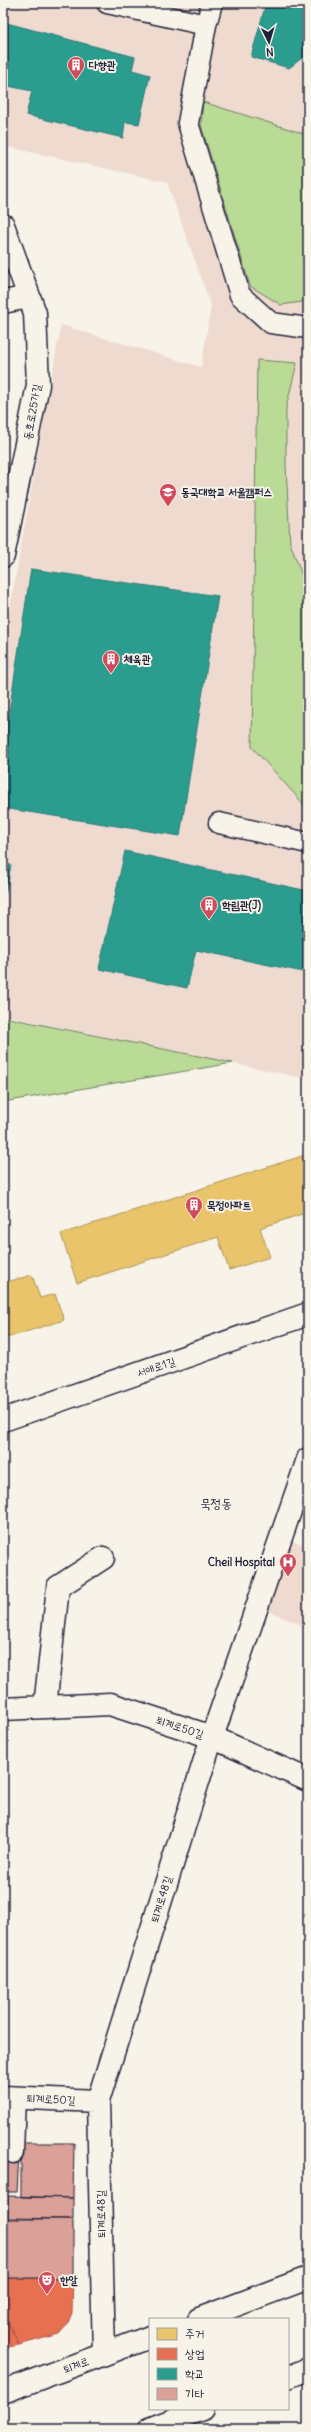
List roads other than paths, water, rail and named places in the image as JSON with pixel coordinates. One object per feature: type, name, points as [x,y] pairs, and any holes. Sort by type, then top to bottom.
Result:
[{"type":"street","name":"동호로25가길","points":[[3,224],[35,313],[38,385],[3,556]]},
{"type":"street","points":[[3,302],[29,297]]},
{"type":"street","name":"서애로1길","points":[[3,1420],[308,1314]]},
{"type":"street","name":"퇴계로48길","points":[[104,2354],[98,2101],[212,1737],[307,1464]]},
{"type":"street","points":[[45,1707],[58,1587],[103,1558]]},
{"type":"street","name":"퇴계로50길","points":[[3,1709],[110,1704],[212,1737],[308,1780]]},
{"type":"street","name":"퇴계로50길","points":[[9,2097],[98,2101]]},
{"type":"street","points":[[202,2318],[308,2278]]},
{"type":"street","name":"퇴계로","points":[[3,2392],[149,2337]]},
{"type":"street","points":[[289,2377],[308,2369]]},
{"type":"street","points":[[149,2429],[199,2410]]},
{"type":"lane","points":[[107,3],[206,25]]},
{"type":"lane","points":[[212,3],[206,25],[188,122],[240,295],[271,323],[308,328]]},
{"type":"lane","points":[[219,823],[308,843]]},
{"type":"lane","points":[[9,2097],[13,2153]]},
{"type":"place","name":"다향관","points":[[76,80]]},
{"type":"place","name":"동국대학교 서울캠퍼스","points":[[168,507]]},
{"type":"place","name":"체육관","points":[[111,674]]},
{"type":"place","name":"학림관(J)","points":[[209,920]]},
{"type":"place","name":"묵정아파트","points":[[194,1220]]},
{"type":"place","name":"Cheil Hospital","points":[[288,1577]]},
{"type":"place","name":"한알","points":[[47,2295]]},
{"type":"district","name":"묵정동","points":[[216,1503]]}]
